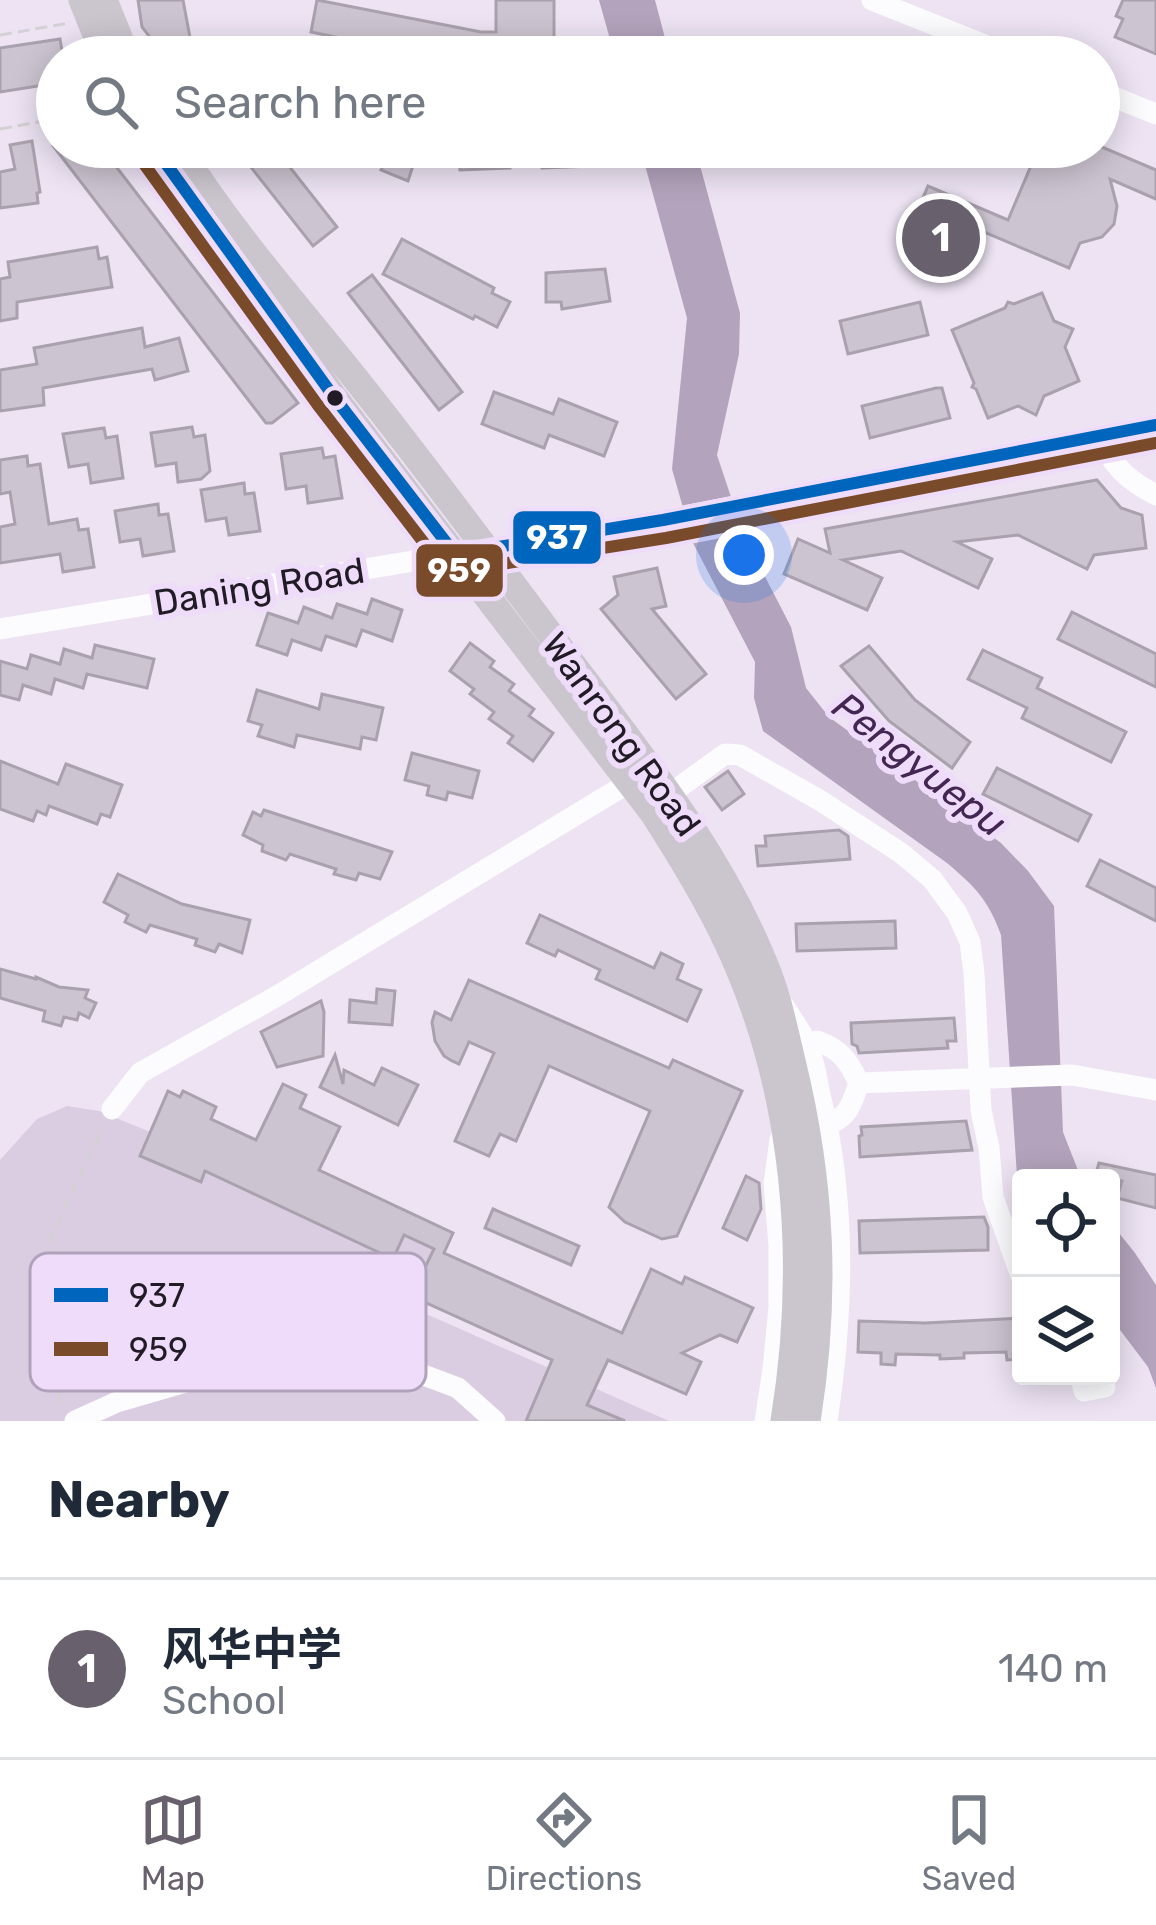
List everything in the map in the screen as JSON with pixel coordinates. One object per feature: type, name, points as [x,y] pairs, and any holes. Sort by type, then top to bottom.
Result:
[{"type":"main road","points":[[92,7],[112,36]]},
{"type":"main road","name":"Wanrong Road","points":[[167,168],[331,393],[630,782],[696,880],[758,1022],[783,1120],[798,1247],[798,1308],[784,1421]]},
{"type":"main road","name":"Wanrong Road","points":[[193,168],[670,794],[716,866],[758,949],[776,992],[806,1117],[816,1182],[820,1310],[807,1421]]},
{"type":"street","points":[[872,0],[962,36]]},
{"type":"street","points":[[1120,99],[1156,114]]},
{"type":"street","name":"Daning Road","points":[[0,629],[663,520],[1156,425]]},
{"type":"street","points":[[1101,436],[1118,470],[1156,495]]},
{"type":"street","points":[[670,794],[725,754],[740,755],[841,814],[932,879],[957,913],[970,942],[989,1078],[981,1110],[993,1197],[1012,1251]]},
{"type":"street","points":[[112,1109],[140,1073],[277,997],[630,782]]},
{"type":"street","points":[[776,992],[809,1047],[826,1125],[838,1224],[839,1312],[826,1421]]},
{"type":"street","points":[[809,1047],[817,1041],[833,1046],[847,1059],[860,1084]]},
{"type":"street","points":[[860,1084],[1072,1075],[1156,1090]]},
{"type":"street","points":[[826,1125],[840,1121],[848,1112],[860,1084]]},
{"type":"street","points":[[765,1421],[779,1307],[774,1184],[783,1120]]},
{"type":"street","points":[[426,1376],[458,1388],[495,1421]]},
{"type":"street","points":[[1083,1385],[1084,1390],[1105,1387]]},
{"type":"street","points":[[75,1421],[155,1391]]},
{"type":"path","points":[[0,35],[92,7]]},
{"type":"path","points":[[0,129],[36,122]]},
{"type":"path","points":[[50,1253],[50,1238],[112,1109]]},
{"type":"path","points":[[57,1391],[61,1402]]},
{"type":"shaded area","points":[[599,0],[655,0],[664,36],[609,36]]},
{"type":"shaded area","points":[[646,168],[701,168],[740,313],[739,354],[717,455],[744,536],[791,627],[806,688],[829,717],[1001,843],[1054,906],[1063,1132],[1077,1169],[1017,1169],[1001,935],[986,903],[947,863],[763,731],[754,698],[755,662],[693,543],[672,469],[687,318]]},
{"type":"shaded area","points":[[67,1106],[99,1111],[439,1250],[426,1282],[426,1253],[30,1253],[30,1391],[426,1391],[426,1314],[669,1421],[0,1421],[0,1160],[37,1119]]},
{"type":"shaded area","points":[[1120,1234],[1156,1285],[1156,1388],[1148,1367],[1120,1330]]},
{"type":"building","points":[[138,0],[183,0],[190,36],[149,36],[142,27]]},
{"type":"building","points":[[317,0],[496,32],[496,0],[554,0],[554,36],[331,36],[311,32]]},
{"type":"building","points":[[1123,0],[1156,0],[1156,54],[1115,36],[1123,19],[1116,16]]},
{"type":"building","points":[[36,43],[36,86],[0,92],[0,48]]},
{"type":"building","points":[[32,141],[38,203],[0,208],[0,172],[15,169],[10,145]]},
{"type":"building","points":[[1120,155],[1156,170],[1156,199],[1110,179],[1117,206],[1114,224],[1102,237],[1080,243],[1069,268],[920,205],[928,186],[1008,220],[1030,168],[1120,168]]},
{"type":"building","points":[[70,168],[117,168],[298,403],[266,423]]},
{"type":"building","points":[[252,168],[291,168],[337,227],[313,246]]},
{"type":"building","points":[[382,168],[412,168],[408,181]]},
{"type":"building","points":[[402,239],[494,288],[492,293],[510,302],[497,327],[383,274]]},
{"type":"building","points":[[97,247],[99,259],[107,257],[112,287],[17,302],[17,318],[0,321],[0,279],[10,277],[8,262]]},
{"type":"building","points":[[605,269],[610,301],[562,309],[561,302],[546,302],[546,273]]},
{"type":"building","points":[[372,275],[462,392],[439,410],[348,293]]},
{"type":"building","points":[[1042,293],[1054,321],[1073,329],[1065,347],[1079,381],[1044,396],[1036,415],[1018,406],[988,418],[952,330],[1005,308],[1008,302]]},
{"type":"building","points":[[920,302],[928,335],[848,354],[840,321]]},
{"type":"building","points":[[142,328],[145,347],[179,338],[188,371],[155,380],[152,369],[43,388],[44,405],[0,411],[0,370],[37,364],[34,348]]},
{"type":"building","points":[[942,388],[950,418],[870,438],[862,406]]},
{"type":"building","points":[[494,392],[553,414],[559,399],[617,422],[604,456],[549,435],[544,448],[482,424]]},
{"type":"building","points":[[192,427],[194,437],[205,435],[210,471],[201,479],[178,482],[176,463],[156,466],[151,433]]},
{"type":"building","points":[[104,428],[106,438],[117,436],[123,478],[91,483],[88,464],[69,467],[63,434]]},
{"type":"building","points":[[322,448],[324,458],[335,456],[342,498],[308,503],[306,486],[286,489],[281,454]]},
{"type":"building","points":[[27,456],[28,466],[40,464],[49,524],[77,519],[79,530],[88,529],[94,567],[63,572],[60,554],[0,563],[0,527],[15,524],[10,492],[0,494],[0,460]]},
{"type":"building","points":[[1097,480],[1121,508],[1142,515],[1146,548],[1094,555],[1087,569],[1018,535],[957,542],[992,559],[978,588],[901,551],[843,560],[882,578],[867,610],[784,574],[798,539],[830,553],[825,529]]},
{"type":"building","points":[[244,483],[245,494],[254,493],[260,531],[229,535],[226,518],[206,521],[201,490]]},
{"type":"building","points":[[158,504],[159,515],[168,514],[174,551],[143,556],[140,539],[120,542],[115,511]]},
{"type":"building","points":[[657,568],[666,606],[652,609],[706,674],[676,699],[601,609],[618,595],[614,577]]},
{"type":"building","points":[[372,599],[402,610],[392,641],[362,630],[356,646],[326,636],[321,650],[292,640],[287,655],[257,645],[268,613],[298,623],[304,607],[332,618],[337,604],[367,614]]},
{"type":"building","points":[[1072,612],[1156,654],[1156,687],[1058,639]]},
{"type":"building","points":[[470,643],[494,661],[490,667],[514,684],[509,691],[534,709],[529,716],[553,733],[533,761],[508,743],[513,736],[489,719],[494,712],[450,671]]},
{"type":"building","points":[[95,645],[154,659],[147,688],[87,674],[83,688],[55,679],[51,694],[23,685],[19,700],[0,695],[0,661],[27,669],[31,655],[60,664],[64,649],[92,658]]},
{"type":"building","points":[[869,646],[915,700],[970,742],[952,768],[889,721],[841,666]]},
{"type":"building","points":[[983,650],[1042,678],[1037,688],[1126,732],[1111,762],[1022,718],[1027,708],[968,679]]},
{"type":"building","points":[[257,690],[319,709],[322,694],[383,708],[376,740],[362,737],[360,749],[297,735],[294,747],[258,736],[262,725],[248,721]]},
{"type":"building","points":[[412,753],[479,771],[472,798],[448,792],[446,800],[427,795],[429,786],[405,780]]},
{"type":"building","points":[[0,761],[58,784],[66,764],[122,785],[110,817],[101,814],[97,824],[49,806],[46,815],[37,811],[33,821],[0,809]]},
{"type":"building","points":[[997,768],[1091,815],[1078,841],[983,794]]},
{"type":"building","points":[[728,771],[744,794],[722,810],[705,787]]},
{"type":"building","points":[[264,810],[392,852],[380,879],[359,873],[356,880],[290,854],[286,860],[262,851],[263,845],[243,835],[253,812],[261,816]]},
{"type":"building","points":[[839,830],[848,836],[850,859],[758,866],[756,846],[766,846],[765,836]]},
{"type":"building","points":[[1100,860],[1156,888],[1156,921],[1087,886]]},
{"type":"building","points":[[118,874],[182,904],[250,920],[242,953],[219,944],[215,952],[195,945],[197,939],[150,925],[146,932],[125,922],[128,915],[104,902]]},
{"type":"building","points":[[540,915],[654,968],[661,953],[683,964],[677,979],[701,990],[687,1021],[596,979],[600,970],[558,950],[555,956],[527,943]]},
{"type":"building","points":[[895,921],[896,948],[797,951],[796,924]]},
{"type":"building","points":[[0,969],[59,987],[88,990],[85,998],[96,1003],[89,1018],[79,1013],[77,1020],[64,1017],[61,1026],[43,1021],[45,1011],[0,998]]},
{"type":"building","points":[[469,980],[669,1068],[673,1060],[742,1091],[677,1236],[662,1239],[625,1222],[609,1207],[650,1111],[549,1066],[516,1141],[500,1134],[489,1156],[455,1141],[494,1053],[469,1042],[459,1064],[452,1061],[435,1041],[432,1022],[435,1012],[451,1020]]},
{"type":"building","points":[[377,989],[395,991],[392,1025],[349,1022],[350,1000],[376,1003]]},
{"type":"building","points":[[321,1001],[323,1056],[277,1067],[261,1032]]},
{"type":"building","points":[[954,1018],[956,1041],[947,1041],[948,1048],[859,1053],[852,1044],[851,1023]]},
{"type":"building","points":[[335,1055],[343,1084],[344,1070],[374,1085],[382,1068],[418,1085],[398,1125],[320,1087]]},
{"type":"building","points":[[283,1084],[306,1095],[300,1108],[340,1127],[319,1170],[453,1233],[444,1253],[622,1333],[651,1269],[682,1284],[685,1277],[753,1308],[737,1342],[720,1335],[682,1353],[701,1362],[686,1394],[608,1360],[587,1405],[625,1421],[526,1421],[552,1360],[426,1303],[426,1265],[434,1249],[404,1235],[396,1253],[380,1253],[205,1171],[201,1182],[140,1156],[168,1091],[180,1097],[183,1091],[216,1107],[211,1119],[256,1140]]},
{"type":"building","points":[[966,1121],[972,1150],[860,1157],[861,1127]]},
{"type":"building","points":[[1099,1163],[1156,1175],[1156,1208],[1120,1199],[1120,1169],[1097,1169]]},
{"type":"building","points":[[746,1176],[759,1183],[761,1209],[747,1240],[723,1228]]},
{"type":"building","points":[[493,1209],[579,1246],[571,1265],[485,1228]]},
{"type":"building","points":[[984,1217],[988,1250],[860,1253],[859,1221]]},
{"type":"building","points":[[1012,1318],[1012,1360],[1007,1360],[1006,1352],[940,1359],[940,1355],[896,1354],[895,1365],[881,1364],[881,1353],[858,1352],[859,1321]]},
{"type":"transit line","name":"959","points":[[147,168],[317,404],[451,572],[666,538],[1156,443]]},
{"type":"transit line","name":"937","points":[[169,168],[331,393],[455,554],[663,520],[1156,425]]},
{"type":"place","name":"风华中学","points":[[941,238]]},
{"type":"water label","name":"Pengyuepu","points":[[920,764]]}]
